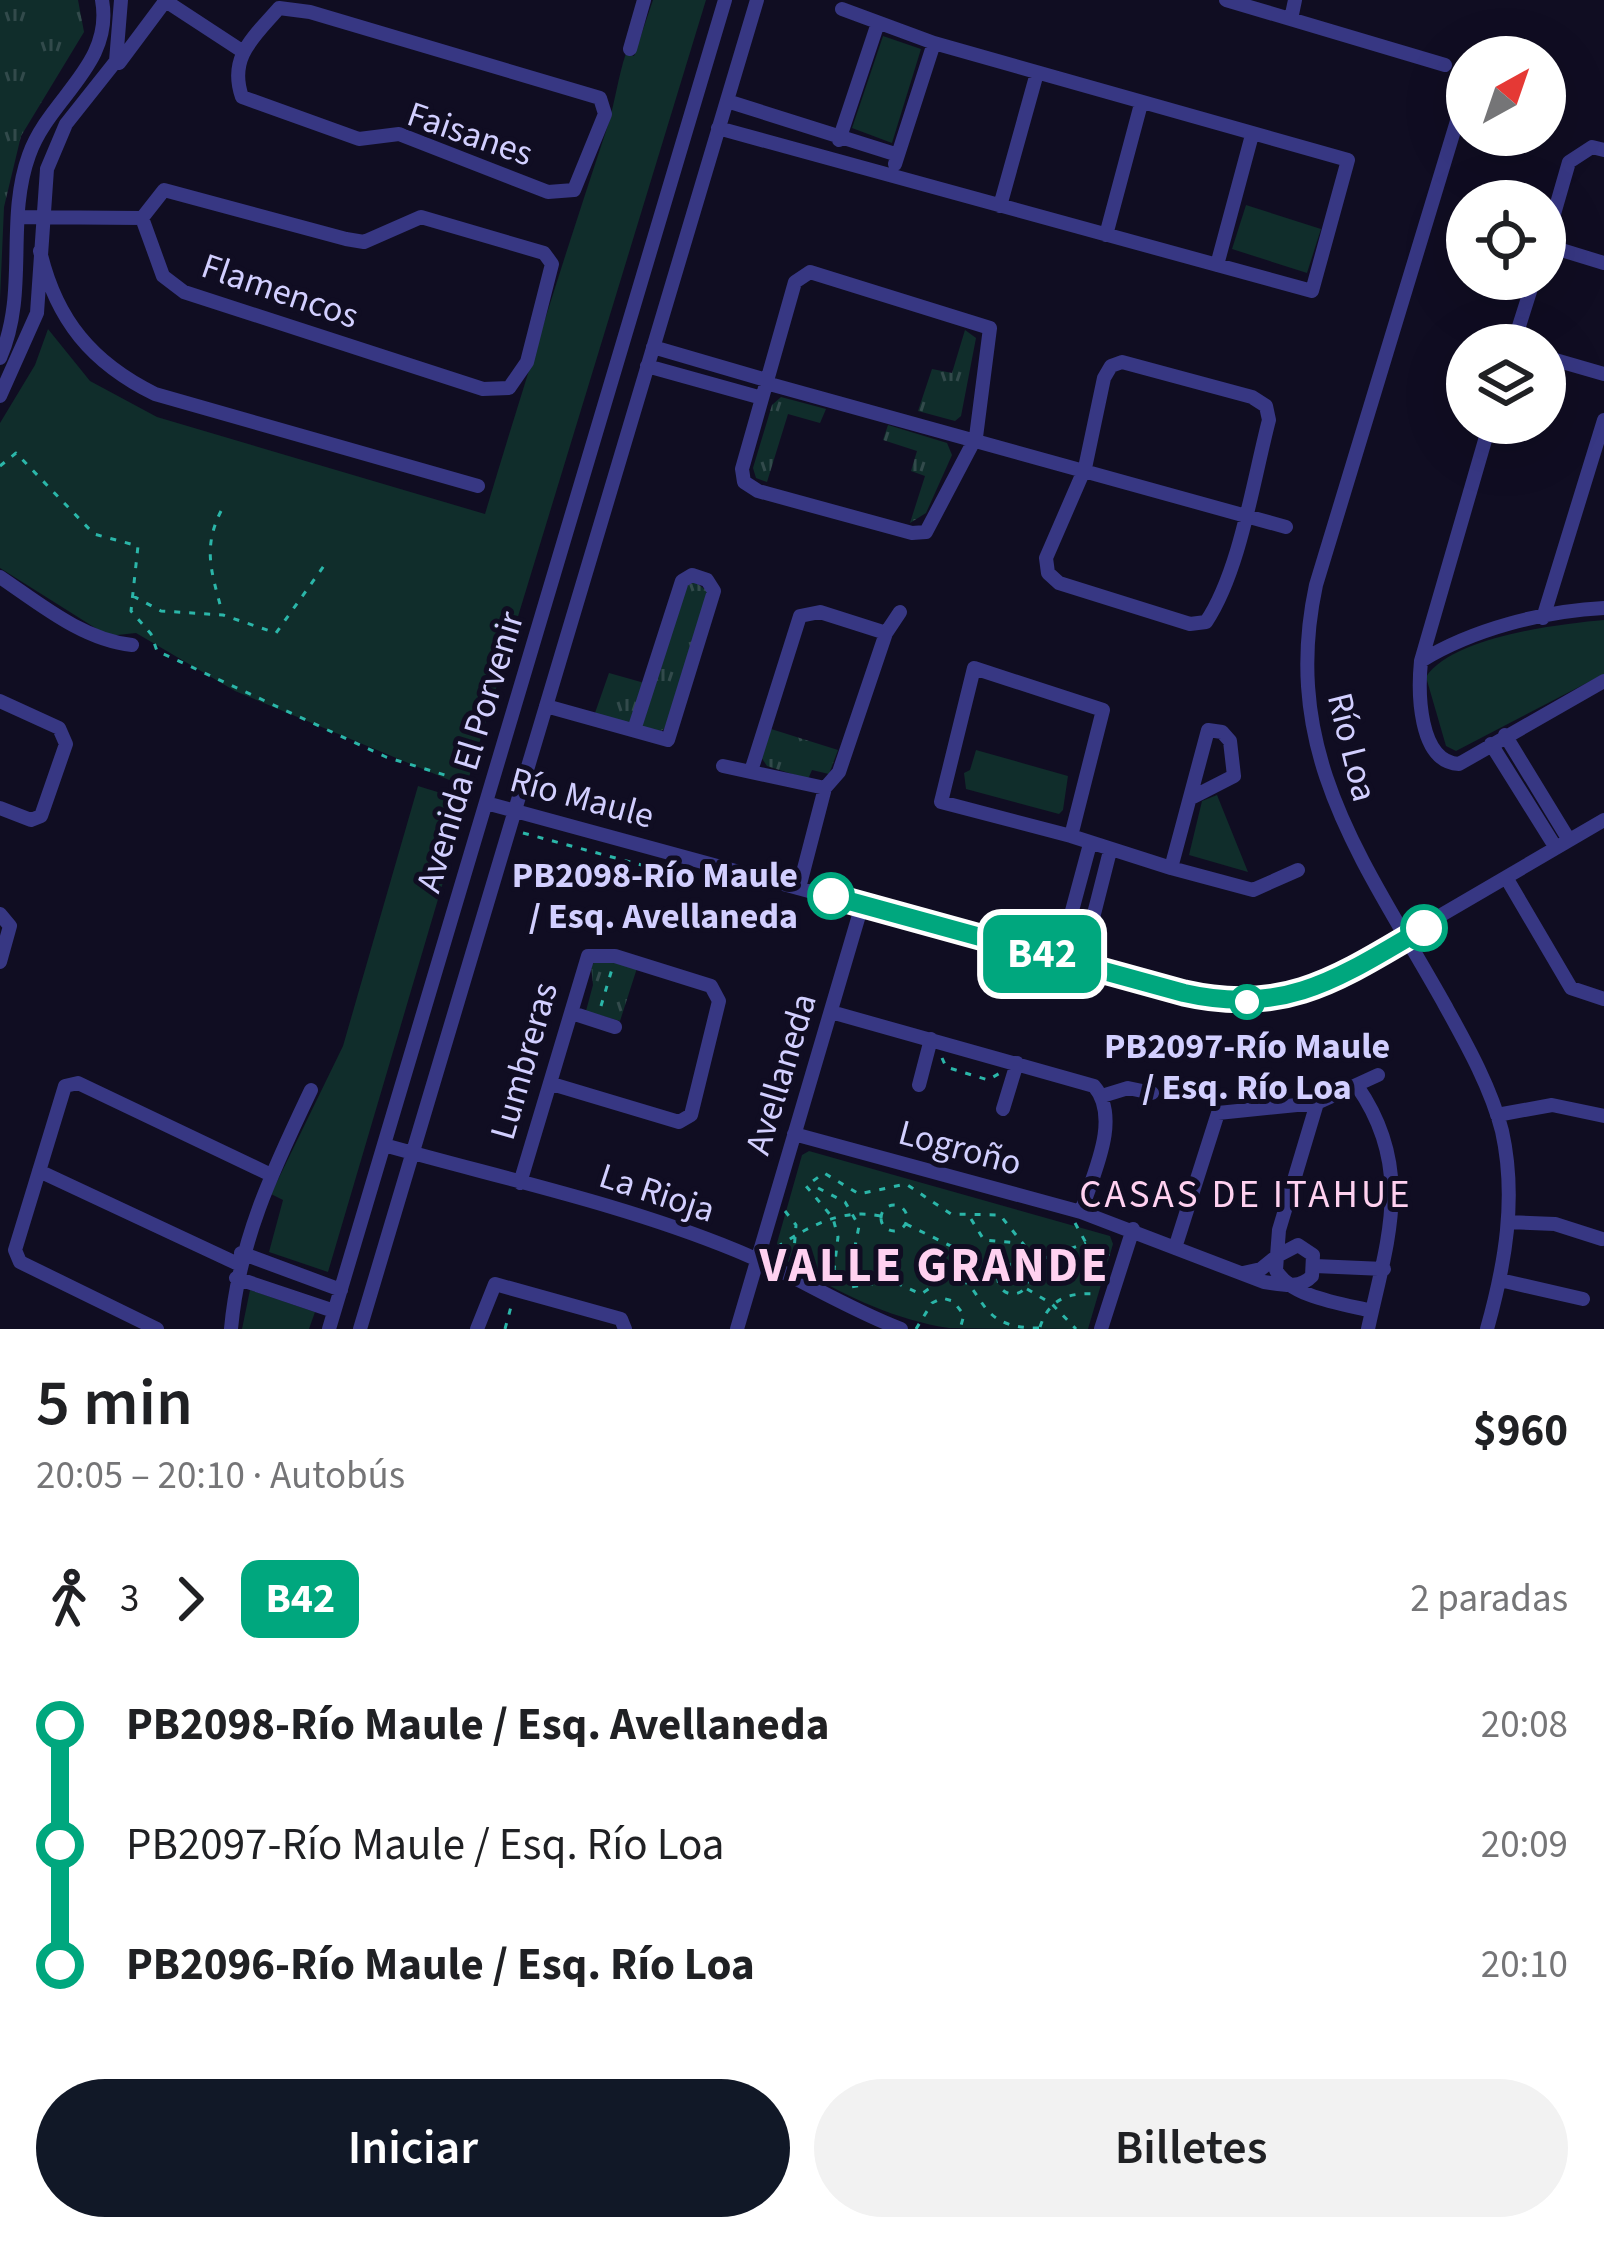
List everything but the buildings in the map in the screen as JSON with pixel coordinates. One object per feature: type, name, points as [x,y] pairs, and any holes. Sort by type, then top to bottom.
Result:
[{"type":"street","points":[[0,358],[18,293],[18,218],[24,172],[40,129],[103,42],[102,2],[133,0]]},
{"type":"street","points":[[0,396],[26,346],[37,308],[43,183],[58,139],[165,0],[242,51]]},
{"type":"street","points":[[630,49],[644,0]]},
{"type":"street","name":"Avenida El Porvenir","points":[[329,1329],[725,0]]},
{"type":"street","name":"Avenida El Porvenir","points":[[360,1329],[757,0]]},
{"type":"street","points":[[1226,0],[1271,7],[1291,20],[1445,64]]},
{"type":"street","points":[[1291,20],[1295,0]]},
{"type":"street","points":[[105,81],[122,37],[122,1]]},
{"type":"street","name":"Faisanes","points":[[279,8],[310,12],[600,98],[605,114],[574,190],[548,192],[399,134],[359,139],[242,97],[235,78],[242,51],[279,8]]},
{"type":"street","points":[[718,128],[1312,291],[1348,160],[1037,74],[877,26],[842,9]]},
{"type":"street","points":[[832,160],[877,26]]},
{"type":"street","points":[[892,176],[934,43]]},
{"type":"street","points":[[1000,206],[1037,74]]},
{"type":"street","points":[[727,101],[898,155]]},
{"type":"street","points":[[1106,235],[1141,104]]},
{"type":"street","points":[[1216,265],[1252,135]]},
{"type":"street","points":[[1564,180],[1569,162],[1592,147],[1604,150]]},
{"type":"street","name":"Río Loa","points":[[1447,156],[1306,628],[1307,698],[1322,776],[1340,823],[1467,1046],[1497,1114],[1507,1169],[1508,1222],[1487,1329]]},
{"type":"street","name":"Flamencos","points":[[164,190],[364,242],[421,217],[544,253],[552,264],[527,362],[517,382],[502,392],[184,292],[163,275],[142,218],[164,190]]},
{"type":"street","points":[[668,193],[696,202]]},
{"type":"street","points":[[18,218],[142,218]]},
{"type":"street","points":[[40,251],[59,306],[104,365],[155,394],[478,486]]},
{"type":"street","points":[[1566,251],[1604,263]]},
{"type":"street","points":[[810,272],[990,328],[976,436],[926,532],[758,491],[745,482],[742,469],[765,387],[795,282],[810,272]]},
{"type":"street","points":[[37,308],[47,302],[59,306]]},
{"type":"street","points":[[653,346],[765,387]]},
{"type":"street","points":[[1122,362],[1252,397],[1266,406],[1269,421],[1244,514],[1217,606],[1206,622],[1190,624],[1059,583],[1048,573],[1046,558],[1084,468],[1104,378],[1111,366],[1122,362]]},
{"type":"street","points":[[1566,363],[1604,374]]},
{"type":"street","points":[[647,366],[765,387],[976,436],[1286,527]]},
{"type":"street","points":[[1543,618],[1604,419]]},
{"type":"street","points":[[1484,444],[1421,661],[1426,724],[1438,756],[1459,764],[1604,681]]},
{"type":"street","points":[[546,706],[668,740],[714,592],[707,580],[692,575],[682,580],[634,730]]},
{"type":"street","points":[[0,577],[107,642],[132,645]]},
{"type":"street","points":[[1421,661],[1445,646],[1543,618],[1604,608]]},
{"type":"street","points":[[752,768],[800,616],[820,612],[886,632]]},
{"type":"street","points":[[799,888],[825,788],[839,772],[886,632],[900,612]]},
{"type":"street","points":[[1071,836],[1103,710],[974,668],[941,802],[1253,890],[1298,870]]},
{"type":"street","points":[[0,701],[59,728],[66,744],[41,816],[31,820],[0,808]]},
{"type":"street","points":[[1172,868],[1208,730],[1222,732],[1230,741],[1234,776],[1191,798]]},
{"type":"street","points":[[1505,735],[1563,844]]},
{"type":"street","points":[[1491,744],[1563,844]]},
{"type":"street","points":[[723,766],[752,768],[825,788]]},
{"type":"street","name":"Río Maule","points":[[486,803],[1205,998],[1259,1002],[1318,987],[1604,820]]},
{"type":"street","points":[[1059,958],[1090,844]]},
{"type":"street","points":[[1081,965],[1110,851]]},
{"type":"street","points":[[1507,878],[1571,988],[1604,999]]},
{"type":"street","name":"Avellaneda","points":[[737,1329],[862,905]]},
{"type":"street","points":[[0,914],[8,920],[10,932],[0,962]]},
{"type":"street","name":"Lumbreras","points":[[520,1183],[589,956],[615,956]]},
{"type":"street","points":[[552,1084],[679,1122],[691,1114],[719,1001],[711,986],[615,956]]},
{"type":"street","points":[[831,1012],[1081,1080],[1102,1096],[1106,1124],[1081,1212]]},
{"type":"street","points":[[572,1013],[615,1027]]},
{"type":"street","points":[[919,1085],[931,1039]]},
{"type":"street","points":[[1003,1109],[1017,1063]]},
{"type":"street","points":[[1175,1248],[1218,1113],[1317,1102],[1378,1075]]},
{"type":"street","points":[[158,1329],[20,1262],[15,1250],[65,1086],[79,1083],[269,1174]]},
{"type":"street","points":[[1358,1087],[1381,1132],[1392,1176],[1393,1221],[1368,1329]]},
{"type":"street","points":[[1102,1096],[1128,1088],[1152,1093]]},
{"type":"street","points":[[231,1329],[238,1265],[269,1174],[311,1090]]},
{"type":"street","points":[[1243,1273],[1261,1269],[1277,1256],[1298,1245],[1309,1250],[1315,1266],[1307,1282],[1292,1285],[1279,1277],[1277,1256],[1279,1230],[1317,1102]]},
{"type":"street","points":[[1497,1114],[1552,1105],[1604,1116]]},
{"type":"street","name":"Logroño","points":[[794,1134],[1081,1212],[1243,1273],[1372,1311]]},
{"type":"street","name":"La Rioja","points":[[384,1145],[668,1226],[757,1261],[901,1329]]},
{"type":"street","points":[[39,1171],[238,1265],[279,1292],[334,1311]]},
{"type":"street","points":[[1508,1222],[1555,1224],[1602,1239]]},
{"type":"street","points":[[1101,1329],[1133,1229]]},
{"type":"street","points":[[238,1265],[286,1270],[341,1290]]},
{"type":"street","points":[[1315,1266],[1384,1269]]},
{"type":"street","points":[[279,1292],[286,1270]]},
{"type":"street","points":[[1500,1280],[1583,1299]]},
{"type":"street","points":[[477,1329],[495,1283],[623,1324]]},
{"type":"path","points":[[0,466],[16,453],[94,535],[138,546],[131,611],[151,634],[157,651],[386,757],[471,783],[476,776]]},
{"type":"path","points":[[221,511],[208,538],[208,557],[223,615]]},
{"type":"path","points":[[131,596],[161,611],[223,615],[276,633],[326,563]]},
{"type":"path","points":[[524,833],[660,870]]},
{"type":"path","points":[[596,1020],[615,956]]},
{"type":"path","points":[[1086,1243],[1064,1248],[1046,1262],[1037,1261],[1000,1215],[971,1218],[935,1209],[907,1184],[859,1194],[824,1173],[812,1177],[808,1194],[833,1218],[838,1237],[834,1270],[850,1287],[902,1282],[921,1294],[950,1275],[970,1284],[985,1312],[998,1322],[1039,1329],[1052,1304],[1082,1293],[1111,1296]]},
{"type":"path","points":[[818,1188],[853,1213],[860,1226],[850,1272]]},
{"type":"path","points":[[774,1202],[789,1214],[796,1235],[790,1278]]},
{"type":"path","points":[[881,1216],[888,1206],[897,1205],[905,1210],[906,1224]]},
{"type":"path","points":[[1081,1212],[1074,1219],[1086,1243],[1122,1261]]},
{"type":"path","points":[[757,1261],[833,1218],[853,1213],[881,1216]]},
{"type":"path","points":[[881,1216],[891,1231],[906,1224]]},
{"type":"path","points":[[971,1218],[984,1240],[1020,1244]]},
{"type":"path","points":[[906,1224],[1000,1270]]},
{"type":"path","points":[[1025,1288],[1028,1275],[1021,1265],[1008,1264],[1000,1270],[998,1284],[1004,1292],[1025,1288],[1052,1304],[1076,1329]]},
{"type":"path","points":[[506,1329],[516,1290]]},
{"type":"path","points":[[916,1329],[932,1303],[942,1298],[959,1306],[964,1315],[960,1329]]},
{"type":"green space","points":[[0,0],[78,0],[84,32],[21,136],[4,207],[0,299]]},
{"type":"green space","points":[[653,0],[706,0],[466,787],[235,691],[136,633],[108,636],[0,568],[0,423],[35,365],[48,329],[90,381],[157,417],[485,514],[608,125],[626,53],[634,56]]},
{"type":"green space","points":[[883,36],[921,49],[892,143],[852,128]]},
{"type":"green space","points":[[1246,205],[1321,229],[1307,273],[1232,249]]},
{"type":"green space","points":[[965,330],[976,338],[961,416],[955,421],[918,411],[932,369],[952,373]]},
{"type":"green space","points":[[781,397],[826,409],[820,423],[788,414],[767,482],[756,478],[753,468],[772,405]]},
{"type":"green space","points":[[888,425],[947,443],[952,455],[926,513],[910,523],[925,476],[911,471],[917,451],[883,440]]},
{"type":"green space","points":[[695,582],[710,593],[672,723],[657,734],[595,713],[609,673],[655,686],[686,586]]},
{"type":"green space","points":[[1604,620],[1604,674],[1456,751],[1446,746],[1426,677],[1439,663],[1507,635]]},
{"type":"green space","points":[[771,729],[838,750],[829,774],[812,770],[808,779],[767,766],[761,757]]},
{"type":"green space","points":[[976,750],[1068,776],[1063,810],[1059,814],[966,789],[964,773],[970,770]]},
{"type":"green space","points":[[418,786],[467,801],[328,1272],[269,1252],[283,1200],[271,1194],[343,1046]]},
{"type":"green space","points":[[1217,795],[1248,872],[1189,855],[1202,801]]},
{"type":"green space","points":[[602,957],[637,968],[620,1021],[586,1011],[593,985],[591,965]]},
{"type":"green space","points":[[809,1151],[1110,1236],[1113,1244],[1088,1329],[926,1324],[861,1301],[779,1256],[777,1243],[802,1155]]},
{"type":"green space","points":[[250,1290],[315,1312],[309,1329],[242,1329]]},
{"type":"bus line","name":"B42","points":[[831,896],[1184,993],[1241,1003],[1304,992],[1424,928]]},
{"type":"place","name":"PB2098-Río Maule / Esq. Avellaneda","points":[[831,896]]},
{"type":"place","name":"PB2097-Río Maule / Esq. Río Loa","points":[[1247,1002]]},
{"type":"district","name":"CASAS DE ITAHUE","points":[[1246,1195]]},
{"type":"district","name":"VALLE GRANDE","points":[[935,1266]]}]
